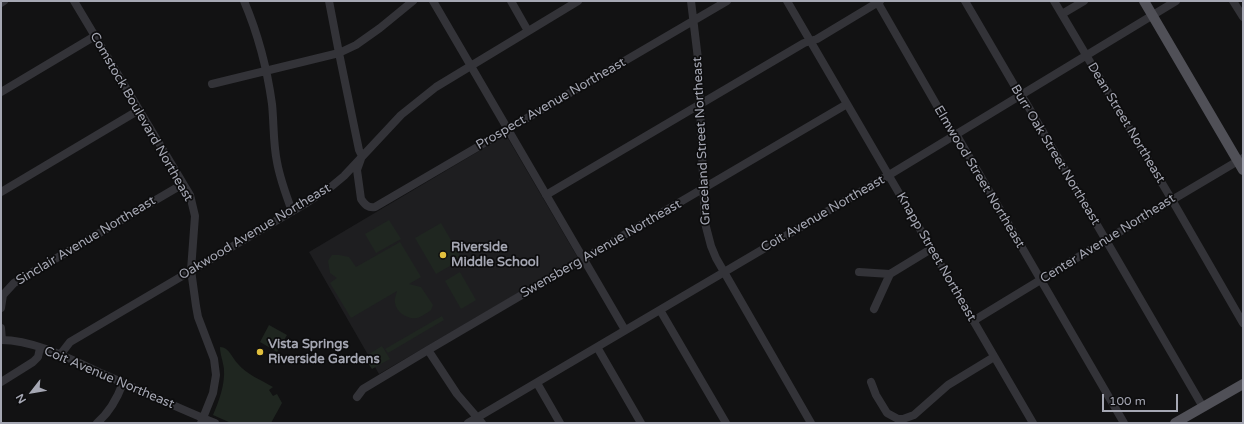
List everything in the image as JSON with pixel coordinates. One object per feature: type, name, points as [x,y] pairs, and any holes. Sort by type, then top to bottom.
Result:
[{"type":"main road","points":[[1144,1],[1240,159],[1243,170]]},
{"type":"main road","points":[[1175,423],[1243,384]]},
{"type":"street","name":"Comstock Boulevard Northeast","points":[[74,1],[182,184],[190,195],[195,216],[191,270],[196,306],[198,317],[214,359],[216,375],[213,393],[202,420]]},
{"type":"street","points":[[244,1],[261,48],[272,106],[276,160],[292,211]]},
{"type":"street","points":[[329,1],[359,150],[362,156]]},
{"type":"street","points":[[212,84],[339,53],[362,41],[413,1]]},
{"type":"street","points":[[433,1],[625,330]]},
{"type":"street","points":[[511,1],[528,31]]},
{"type":"street","name":"Oakwood Avenue Northeast","points":[[60,355],[70,342],[332,186],[344,176],[400,115],[436,87],[578,1]]},
{"type":"street","name":"Graceland Street Northeast","points":[[691,1],[698,56],[705,223],[707,231],[714,252],[724,272],[811,423]]},
{"type":"street","name":"Prospect Avenue Northeast","points":[[362,156],[357,170],[361,200],[370,208],[375,207],[727,1]]},
{"type":"street","name":"Knapp Street Northeast","points":[[788,1],[1033,423]]},
{"type":"street","name":"Burr Oak Street Northeast","points":[[965,1],[1203,407]]},
{"type":"street","name":"Dean Street Northeast","points":[[1054,1],[1243,323]]},
{"type":"street","points":[[1062,14],[1084,1]]},
{"type":"street","name":"Coit Avenue Northeast","points":[[468,423],[480,420],[537,383],[625,330],[888,175],[1176,1]]},
{"type":"street","points":[[1233,1],[1243,17]]},
{"type":"street","points":[[546,195],[804,43],[817,39],[879,2]]},
{"type":"street","name":"Elmwood Street Northeast","points":[[879,2],[951,130],[956,134],[1124,423]]},
{"type":"street","points":[[1,92],[95,36]]},
{"type":"street","name":"Swensberg Avenue Northeast","points":[[357,397],[363,389],[428,350],[847,104]]},
{"type":"street","points":[[1,192],[139,110]]},
{"type":"street","name":"Center Avenue Northeast","points":[[974,322],[1240,159]]},
{"type":"street","name":"Sinclair Avenue Northeast","points":[[1,308],[3,295],[14,283],[182,184]]},
{"type":"street","points":[[874,309],[890,274],[931,249]]},
{"type":"street","points":[[859,272],[890,274]]},
{"type":"street","points":[[660,310],[726,423]]},
{"type":"street","points":[[1,328],[2,340]]},
{"type":"street","name":"Coit Avenue Northeast","points":[[2,340],[14,341],[60,355],[202,420],[215,423]]},
{"type":"street","points":[[597,347],[641,423]]},
{"type":"street","points":[[1,382],[33,362],[38,357],[40,348]]},
{"type":"street","points":[[428,350],[457,394],[480,420]]},
{"type":"street","points":[[871,382],[876,395],[887,413],[898,419],[903,419],[914,415],[948,384],[994,357]]},
{"type":"street","points":[[97,423],[116,400],[123,383]]},
{"type":"street","points":[[537,383],[560,423]]},
{"type":"shaded area","name":"Riverside Middle School","points":[[506,135],[578,258],[379,374],[309,252]]},
{"type":"shaded area","points":[[389,220],[401,239],[376,253],[365,234]]},
{"type":"shaded area","points":[[441,223],[462,259],[436,274],[415,238]]},
{"type":"shaded area","points":[[400,242],[421,277],[409,284],[421,287],[433,305],[431,310],[417,318],[406,317],[396,306],[395,300],[397,291],[351,318],[330,283],[337,278],[330,273],[328,261],[332,255],[349,257],[356,267]]},
{"type":"shaded area","points":[[460,272],[476,300],[461,309],[445,281]]},
{"type":"shaded area","points":[[442,316],[444,320],[388,353],[385,349]]},
{"type":"shaded area","points":[[269,325],[287,335],[277,352],[260,342]]},
{"type":"shaded area","points":[[382,346],[390,359],[372,369],[364,357]]},
{"type":"shaded area","points":[[220,347],[223,347],[228,351],[241,368],[273,387],[269,390],[273,396],[277,394],[282,403],[271,423],[231,423],[213,415],[224,381],[224,369]]},
{"type":"place","name":"Riverside Middle School","points":[[443,255]]},
{"type":"place","name":"Vista Springs Riverside Gardens","points":[[260,352]]}]
